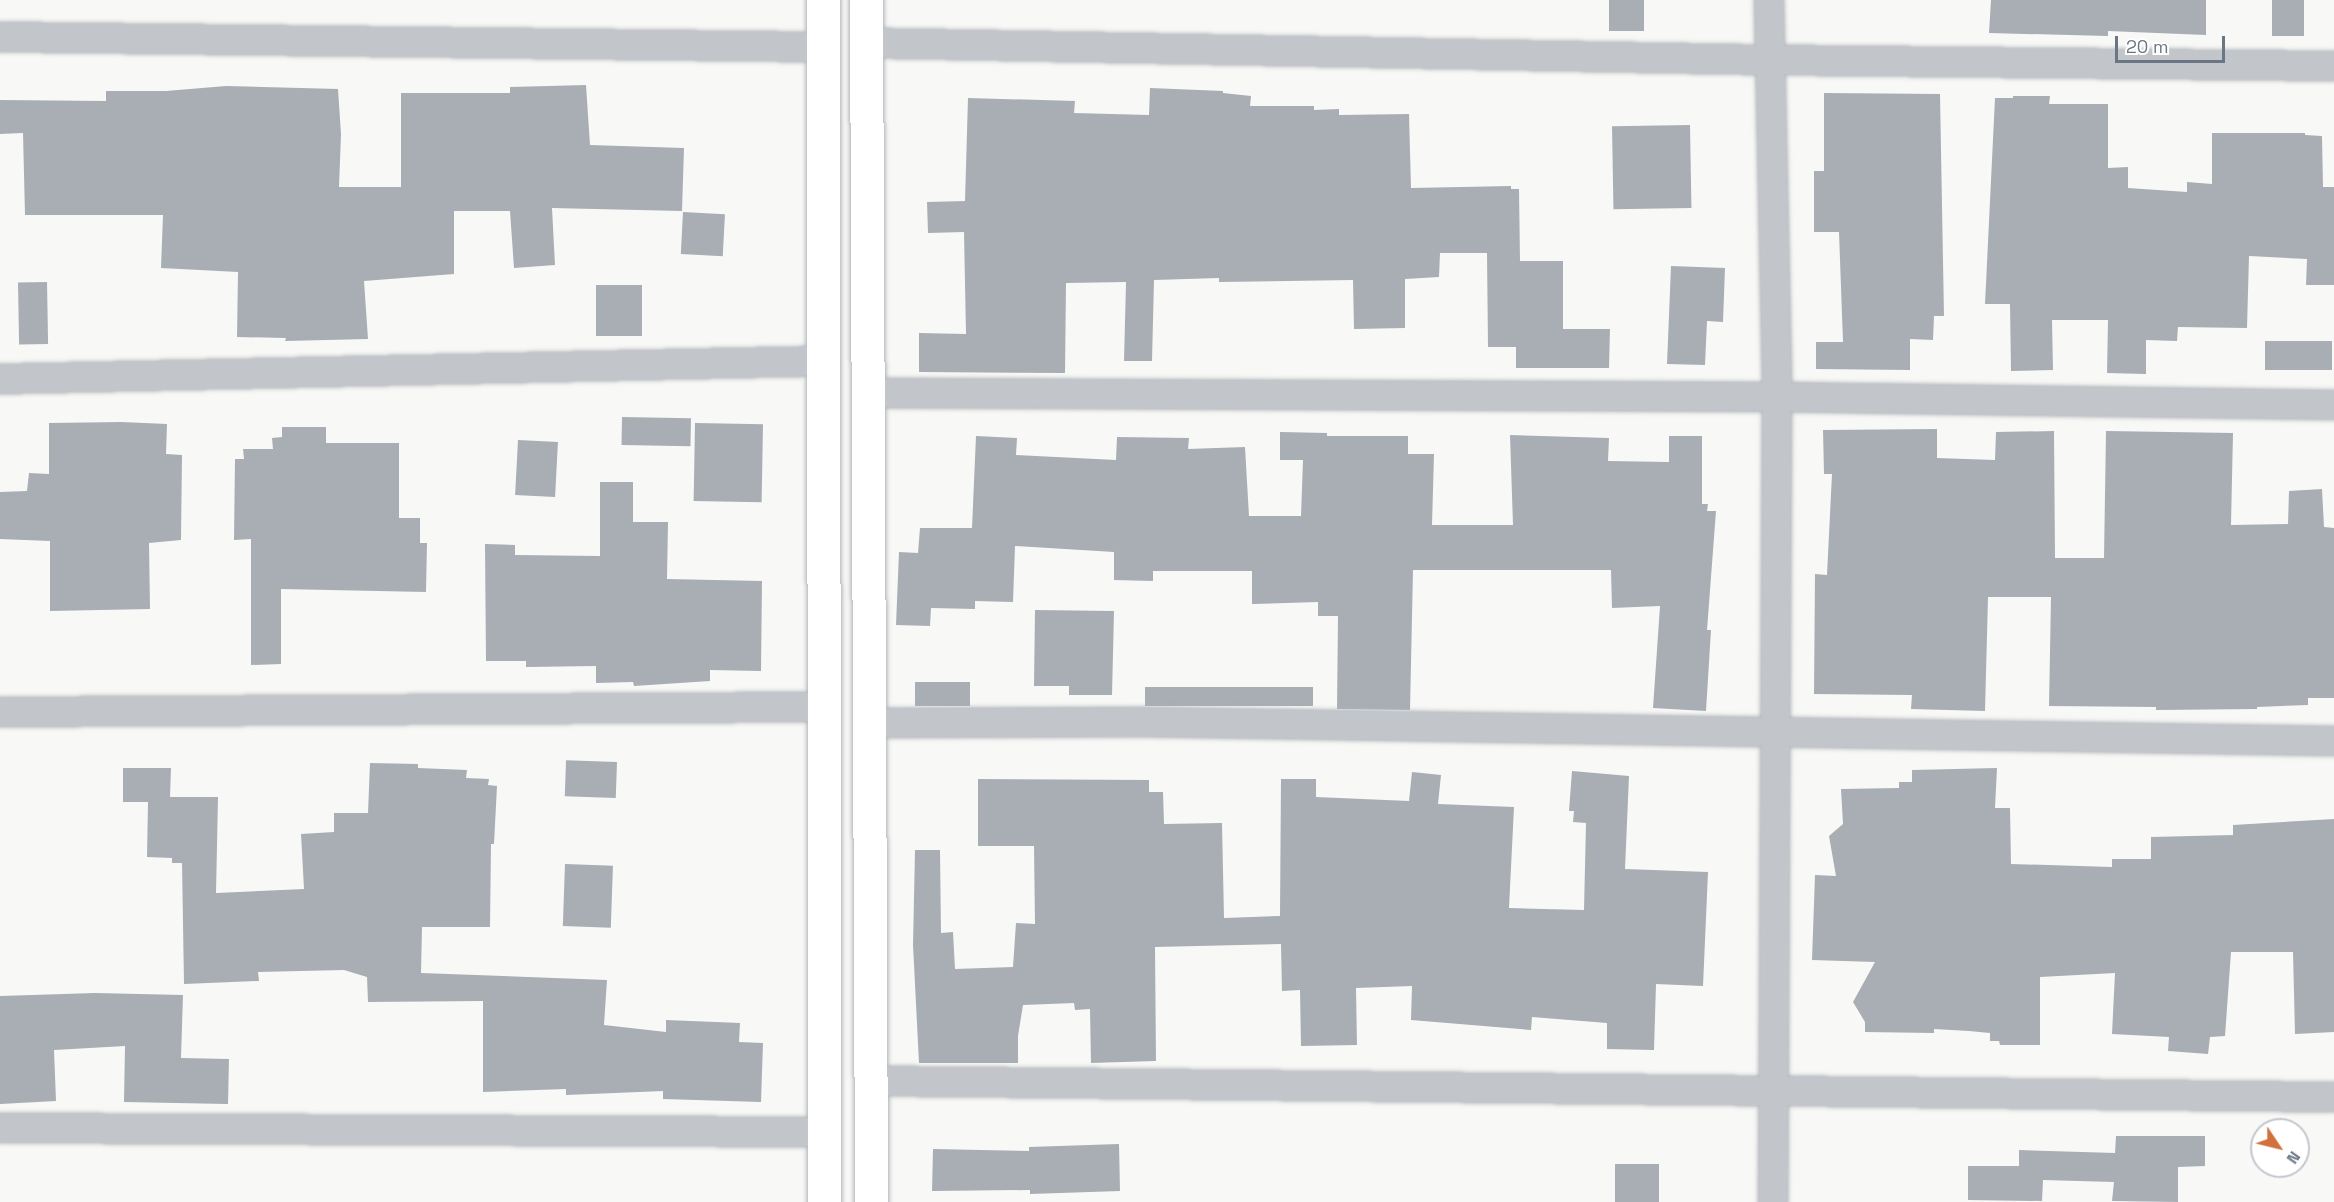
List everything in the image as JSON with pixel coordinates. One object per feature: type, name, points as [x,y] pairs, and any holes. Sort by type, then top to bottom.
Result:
[{"type":"street","points":[[822,0],[824,1202]]},
{"type":"street","points":[[866,0],[871,1202]]},
{"type":"street","points":[[1769,0],[1768,60],[1777,398],[1773,1202]]},
{"type":"street","points":[[0,37],[823,46]]},
{"type":"street","points":[[866,43],[1768,60],[2334,66]]},
{"type":"street","points":[[0,379],[823,361]]},
{"type":"street","points":[[868,393],[1777,398],[2334,405]]},
{"type":"street","points":[[0,712],[823,707]]},
{"type":"street","points":[[869,723],[1140,722],[1776,734],[2334,741]]},
{"type":"street","points":[[871,1081],[2334,1097]]},
{"type":"street","points":[[0,1128],[824,1132]]},
{"type":"building","points":[[1609,0],[1644,0],[1644,31],[1609,31]]},
{"type":"building","points":[[1991,0],[2206,0],[2206,35],[2108,31],[2108,36],[1989,33]]},
{"type":"building","points":[[2272,0],[2304,0],[2304,36],[2272,36]]},
{"type":"building","points":[[586,85],[590,145],[684,148],[682,211],[552,208],[555,265],[514,268],[510,211],[454,211],[454,274],[364,281],[368,339],[285,341],[286,338],[237,337],[238,272],[161,268],[163,215],[25,215],[23,133],[0,134],[0,100],[106,101],[106,91],[166,91],[226,86],[338,89],[341,134],[339,187],[401,187],[401,93],[510,93],[510,87]]},
{"type":"building","points":[[1150,88],[1223,91],[1223,93],[1251,96],[1250,106],[1314,106],[1314,110],[1339,109],[1339,115],[1409,114],[1411,188],[1511,186],[1511,189],[1519,189],[1520,261],[1563,261],[1563,329],[1610,329],[1609,368],[1516,368],[1516,347],[1488,347],[1487,253],[1440,253],[1439,277],[1405,279],[1405,328],[1354,329],[1353,280],[1219,282],[1219,278],[1154,280],[1152,361],[1124,361],[1126,282],[1066,283],[1065,373],[919,372],[919,333],[966,334],[964,232],[928,233],[927,202],[965,201],[968,98],[1075,101],[1074,113],[1149,115]]},
{"type":"building","points":[[1824,93],[1940,94],[1944,316],[1934,316],[1933,340],[1910,339],[1910,370],[1816,369],[1816,342],[1843,342],[1839,232],[1814,232],[1814,171],[1824,171]]},
{"type":"building","points":[[2013,96],[2050,96],[2049,104],[2108,104],[2108,168],[2128,167],[2128,188],[2187,192],[2187,182],[2212,184],[2212,133],[2305,133],[2305,135],[2322,136],[2323,187],[2334,187],[2334,285],[2306,285],[2307,259],[2249,256],[2247,328],[2178,327],[2177,341],[2146,340],[2146,374],[2107,373],[2108,320],[2052,320],[2053,370],[2011,371],[2010,304],[1985,304],[1995,98],[2013,98]]},
{"type":"building","points":[[1690,125],[1691,208],[1613,209],[1612,126]]},
{"type":"building","points":[[683,212],[725,214],[723,256],[681,254]]},
{"type":"building","points":[[1671,266],[1725,268],[1723,322],[1707,321],[1705,365],[1667,364]]},
{"type":"building","points":[[47,282],[48,344],[19,344],[18,283]]},
{"type":"building","points":[[596,285],[642,285],[642,336],[596,336]]},
{"type":"building","points":[[2265,341],[2332,341],[2332,370],[2265,370]]},
{"type":"building","points":[[622,417],[691,418],[691,446],[622,445]]},
{"type":"building","points":[[49,423],[167,424],[166,454],[182,455],[181,540],[149,543],[150,609],[50,611],[50,541],[0,539],[0,492],[27,491],[29,473],[49,474]]},
{"type":"building","points":[[695,423],[763,424],[762,502],[694,501]]},
{"type":"building","points":[[282,427],[326,427],[326,443],[399,443],[399,518],[420,518],[420,543],[427,543],[426,592],[281,589],[281,664],[251,665],[251,539],[234,540],[235,459],[244,459],[243,449],[273,449],[272,438],[282,437]]},
{"type":"building","points":[[1937,429],[1937,458],[1995,460],[1996,432],[2054,431],[2055,558],[2104,558],[2106,431],[2233,433],[2231,525],[2288,524],[2289,491],[2322,489],[2324,527],[2334,528],[2334,698],[2308,698],[2308,705],[2257,707],[2257,709],[2156,710],[2156,707],[2049,706],[2051,597],[1988,597],[1985,711],[1911,709],[1912,695],[1814,694],[1815,574],[1827,575],[1832,474],[1824,474],[1823,430]]},
{"type":"building","points":[[1280,432],[1327,433],[1327,436],[1408,436],[1408,454],[1434,454],[1432,525],[1513,525],[1510,435],[1609,438],[1608,461],[1669,462],[1669,436],[1702,436],[1702,504],[1708,504],[1707,511],[1716,511],[1707,630],[1711,630],[1706,711],[1653,708],[1660,606],[1612,608],[1611,570],[1413,570],[1410,710],[1337,709],[1338,616],[1318,616],[1318,602],[1252,604],[1252,571],[1153,571],[1153,581],[1114,580],[1114,552],[1015,546],[1013,602],[975,601],[975,609],[931,608],[930,626],[896,625],[899,552],[918,553],[920,528],[972,528],[976,436],[1017,438],[1016,455],[1116,460],[1117,437],[1189,438],[1188,449],[1245,447],[1249,516],[1301,516],[1303,460],[1280,460]]},
{"type":"building","points":[[518,440],[558,442],[555,497],[515,495]]},
{"type":"building","points":[[600,482],[633,482],[633,522],[668,522],[667,579],[762,581],[761,671],[710,670],[710,681],[634,686],[633,682],[596,683],[596,666],[526,667],[526,661],[486,661],[485,544],[515,545],[515,555],[600,556]]},
{"type":"building","points":[[1035,610],[1114,611],[1112,695],[1069,695],[1069,686],[1034,686]]},
{"type":"building","points":[[915,682],[970,682],[970,706],[915,706]]},
{"type":"building","points":[[1145,687],[1313,687],[1313,706],[1145,706]]},
{"type":"building","points":[[566,760],[617,762],[616,798],[565,796]]},
{"type":"building","points":[[370,763],[418,764],[418,768],[467,770],[466,778],[489,779],[488,785],[497,786],[494,844],[491,844],[490,927],[422,927],[421,973],[607,980],[604,1025],[666,1032],[666,1020],[740,1023],[739,1042],[763,1043],[761,1102],[663,1099],[663,1091],[566,1095],[566,1089],[483,1092],[483,1001],[368,1002],[367,977],[344,970],[258,972],[259,981],[184,984],[182,863],[172,863],[172,858],[147,857],[148,802],[123,802],[123,768],[171,768],[170,797],[218,797],[216,893],[304,889],[301,834],[334,832],[334,813],[368,813]]},
{"type":"building","points":[[1997,768],[1995,808],[2010,808],[2011,864],[2112,867],[2112,859],[2151,859],[2151,837],[2233,835],[2233,825],[2334,819],[2334,1032],[2295,1034],[2293,952],[2231,952],[2225,1036],[2210,1037],[2208,1054],[2168,1051],[2169,1037],[2112,1034],[2115,973],[2040,977],[2040,1045],[2000,1045],[1999,1041],[1990,1041],[1990,1033],[1969,1031],[1934,1029],[1934,1033],[1865,1032],[1865,1022],[1853,1002],[1875,962],[1812,960],[1815,875],[1836,876],[1829,836],[1843,824],[1841,789],[1899,788],[1899,782],[1912,782],[1912,770]]},
{"type":"building","points":[[1572,771],[1629,776],[1625,869],[1708,872],[1703,986],[1656,984],[1654,1050],[1607,1049],[1607,1023],[1532,1017],[1531,1030],[1411,1020],[1412,986],[1356,988],[1357,1045],[1301,1046],[1300,990],[1282,991],[1281,944],[1155,947],[1156,1061],[1091,1063],[1090,1009],[1075,1010],[1074,1003],[1023,1005],[1018,1036],[1018,1063],[919,1063],[913,945],[915,850],[940,850],[941,933],[953,932],[955,969],[1013,967],[1016,923],[1035,924],[1034,846],[978,846],[978,779],[1149,780],[1149,792],[1163,792],[1164,824],[1222,823],[1224,918],[1280,916],[1281,779],[1316,779],[1316,797],[1409,801],[1412,772],[1441,775],[1438,804],[1514,807],[1509,908],[1584,910],[1586,823],[1573,822],[1574,811],[1569,811]]},
{"type":"building","points":[[565,864],[613,866],[611,928],[563,926]]},
{"type":"building","points":[[95,993],[183,995],[181,1058],[229,1059],[228,1104],[124,1102],[125,1046],[54,1050],[56,1101],[0,1104],[0,996]]},
{"type":"building","points":[[2116,1136],[2205,1136],[2205,1166],[2178,1167],[2178,1202],[2112,1201],[2114,1182],[2043,1180],[2042,1201],[1968,1200],[1968,1166],[2019,1166],[2019,1150],[2115,1153]]},
{"type":"building","points":[[1119,1144],[1120,1191],[1030,1194],[1030,1190],[932,1191],[933,1149],[1029,1151],[1029,1147]]},
{"type":"building","points":[[1615,1164],[1659,1164],[1659,1202],[1615,1202]]}]
